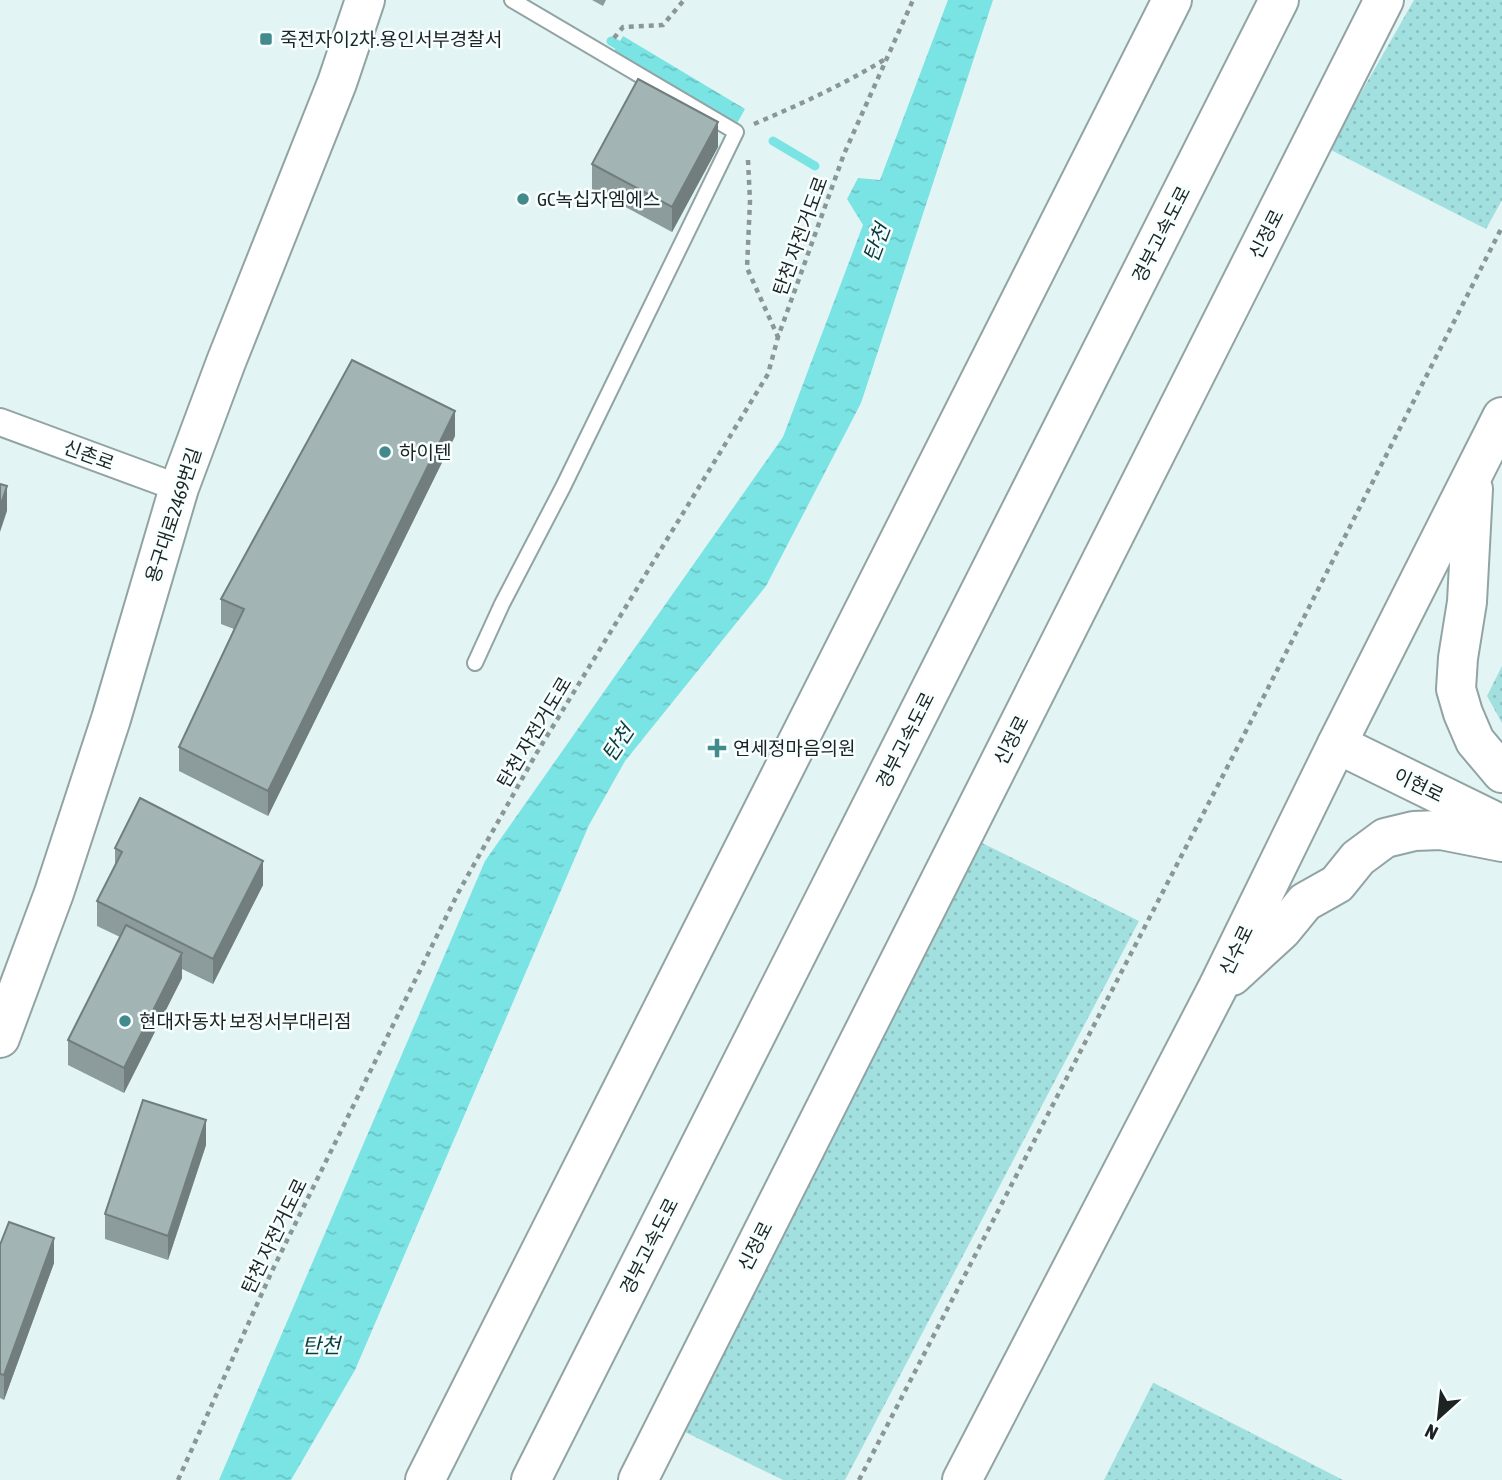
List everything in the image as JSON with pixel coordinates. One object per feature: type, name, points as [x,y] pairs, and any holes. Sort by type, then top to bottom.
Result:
[{"type":"main road","name":"용구대로2469번길","points":[[0,1038],[54,893],[103,744],[179,488],[337,83],[366,0]]},
{"type":"main road","points":[[425,1480],[1172,0]]},
{"type":"main road","name":"경부고속도로","points":[[531,1480],[1279,0]]},
{"type":"main road","name":"신정로","points":[[638,1480],[1384,0]]},
{"type":"main road","name":"신수로","points":[[962,1480],[1217,989],[1502,417]]},
{"type":"main road","points":[[1474,473],[1467,602],[1456,689],[1475,741],[1502,773]]},
{"type":"main road","name":"이현로","points":[[1337,744],[1502,825]]},
{"type":"main road","points":[[1217,989],[1282,930],[1305,902],[1337,884],[1358,858],[1385,838],[1414,831],[1441,830],[1502,842]]},
{"type":"street","name":"신촌로","points":[[0,422],[179,488]]},
{"type":"lane","points":[[475,663],[736,131],[512,0]]},
{"type":"path","points":[[623,27],[663,24],[684,0]]},
{"type":"path","name":"탄천 자전거도로","points":[[178,1480],[272,1271],[458,893],[536,754],[768,374],[778,337],[844,154],[913,0]]},
{"type":"path","points":[[778,337],[747,268],[750,201],[748,160],[736,131],[814,99],[887,58]]},
{"type":"path","points":[[859,1480],[1250,723],[1502,227]]},
{"type":"shaded area","points":[[1414,0],[1502,0],[1502,200],[1486,229],[1329,149]]},
{"type":"shaded area","points":[[1502,666],[1502,723],[1487,696]]},
{"type":"shaded area","points":[[974,839],[1139,921],[845,1480],[783,1480],[683,1431]]},
{"type":"shaded area","points":[[1154,1383],[1343,1480],[1104,1480]]},
{"type":"water","name":"탄천","points":[[948,0],[993,0],[861,403],[766,586],[625,761],[589,825],[355,1370],[291,1480],[219,1480],[485,861],[783,437],[863,225],[847,199],[858,178],[880,180]]},
{"type":"water","points":[[623,36],[745,109],[735,127],[613,53]]},
{"type":"building","points":[[638,79],[718,122],[672,207],[592,164]]},
{"type":"building","points":[[352,360],[455,411],[268,791],[179,747],[244,609],[221,599]]},
{"type":"building","points":[[0,484],[7,486],[0,507]]},
{"type":"building","points":[[140,798],[263,861],[213,959],[97,901],[122,852],[115,848]]},
{"type":"building","name":"현대자동차 보정서부대리점","points":[[126,925],[182,953],[124,1068],[68,1040]]},
{"type":"building","points":[[143,1100],[206,1120],[168,1236],[105,1214]]},
{"type":"building","points":[[9,1222],[54,1238],[4,1375],[0,1374],[0,1245]]},
{"type":"waterway","points":[[611,41],[628,51]]},
{"type":"waterway","points":[[773,141],[815,166]]},
{"type":"place","name":"죽전자이2차.용인서부경찰서","points":[[266,39]]},
{"type":"place","name":"GC녹십자엠에스","points":[[523,199]]},
{"type":"place","name":"하이텐","points":[[385,452]]},
{"type":"place","name":"연세정마음의원","points":[[717,748]]},
{"type":"place","name":"현대자동차 보정서부대리점","points":[[125,1021]]}]
